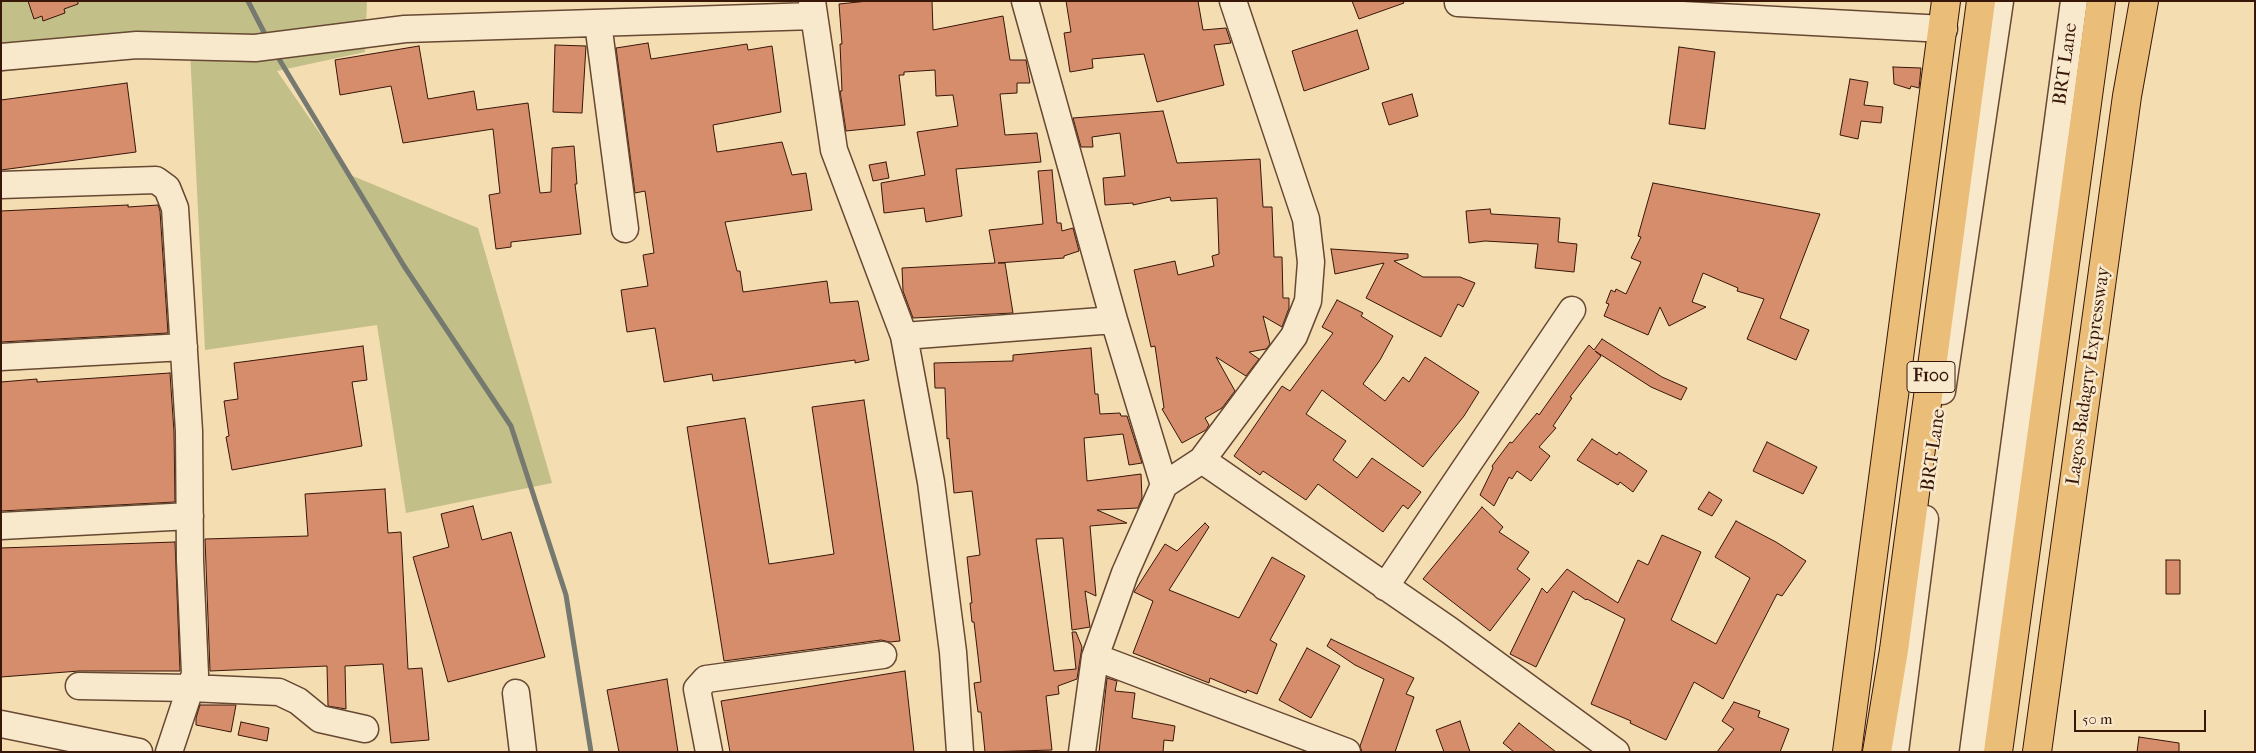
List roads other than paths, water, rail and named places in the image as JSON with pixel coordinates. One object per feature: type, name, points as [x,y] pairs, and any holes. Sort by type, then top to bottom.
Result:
[{"type":"main road","points":[[1847,752],[1944,29],[1946,1]]},
{"type":"main road","name":"F100","points":[[1877,752],[1897,630],[1981,1]]},
{"type":"main road","name":"Lagos-Badagry Expressway","points":[[1998,752],[2101,1]]},
{"type":"main road","name":"Lagos-Badagry Expressway","points":[[2037,752],[2127,96],[2144,1]]},
{"type":"street","points":[[1025,1],[1114,320],[1164,485]]},
{"type":"street","points":[[1082,752],[1095,657],[1125,573],[1164,485],[1202,460],[1294,336],[1308,301],[1311,272],[1306,219],[1233,1]]},
{"type":"street","name":"BRT Lane","points":[[1895,752],[1931,468],[2000,1]]},
{"type":"street","name":"BRT Lane","points":[[1973,752],[2074,1]]},
{"type":"street","points":[[1458,4],[1944,29]]},
{"type":"street","points":[[1,57],[137,45],[255,48],[405,29],[598,23],[813,9],[834,150],[904,336],[931,482],[953,652],[960,752]]},
{"type":"street","points":[[598,23],[625,229]]},
{"type":"street","points":[[1,185],[156,180],[167,188],[175,208],[189,431],[195,674],[169,752]]},
{"type":"street","points":[[1385,587],[1572,310]]},
{"type":"street","points":[[904,336],[1114,320]]},
{"type":"street","points":[[1,357],[184,347]]},
{"type":"street","points":[[1202,460],[1449,630],[1616,752]]},
{"type":"street","points":[[1,526],[190,516]]},
{"type":"street","points":[[709,752],[697,689],[706,679],[883,655]]},
{"type":"street","points":[[1095,657],[1347,752]]},
{"type":"street","points":[[79,686],[279,692],[298,701],[320,719],[366,729]]},
{"type":"street","points":[[516,693],[523,752]]},
{"type":"street","points":[[1,724],[139,752]]},
{"type":"street","points":[[1,739],[71,752]]},
{"type":"waterway","points":[[248,1],[268,40]]},
{"type":"waterway","points":[[276,54],[404,266],[511,426],[566,595],[591,752]]}]
